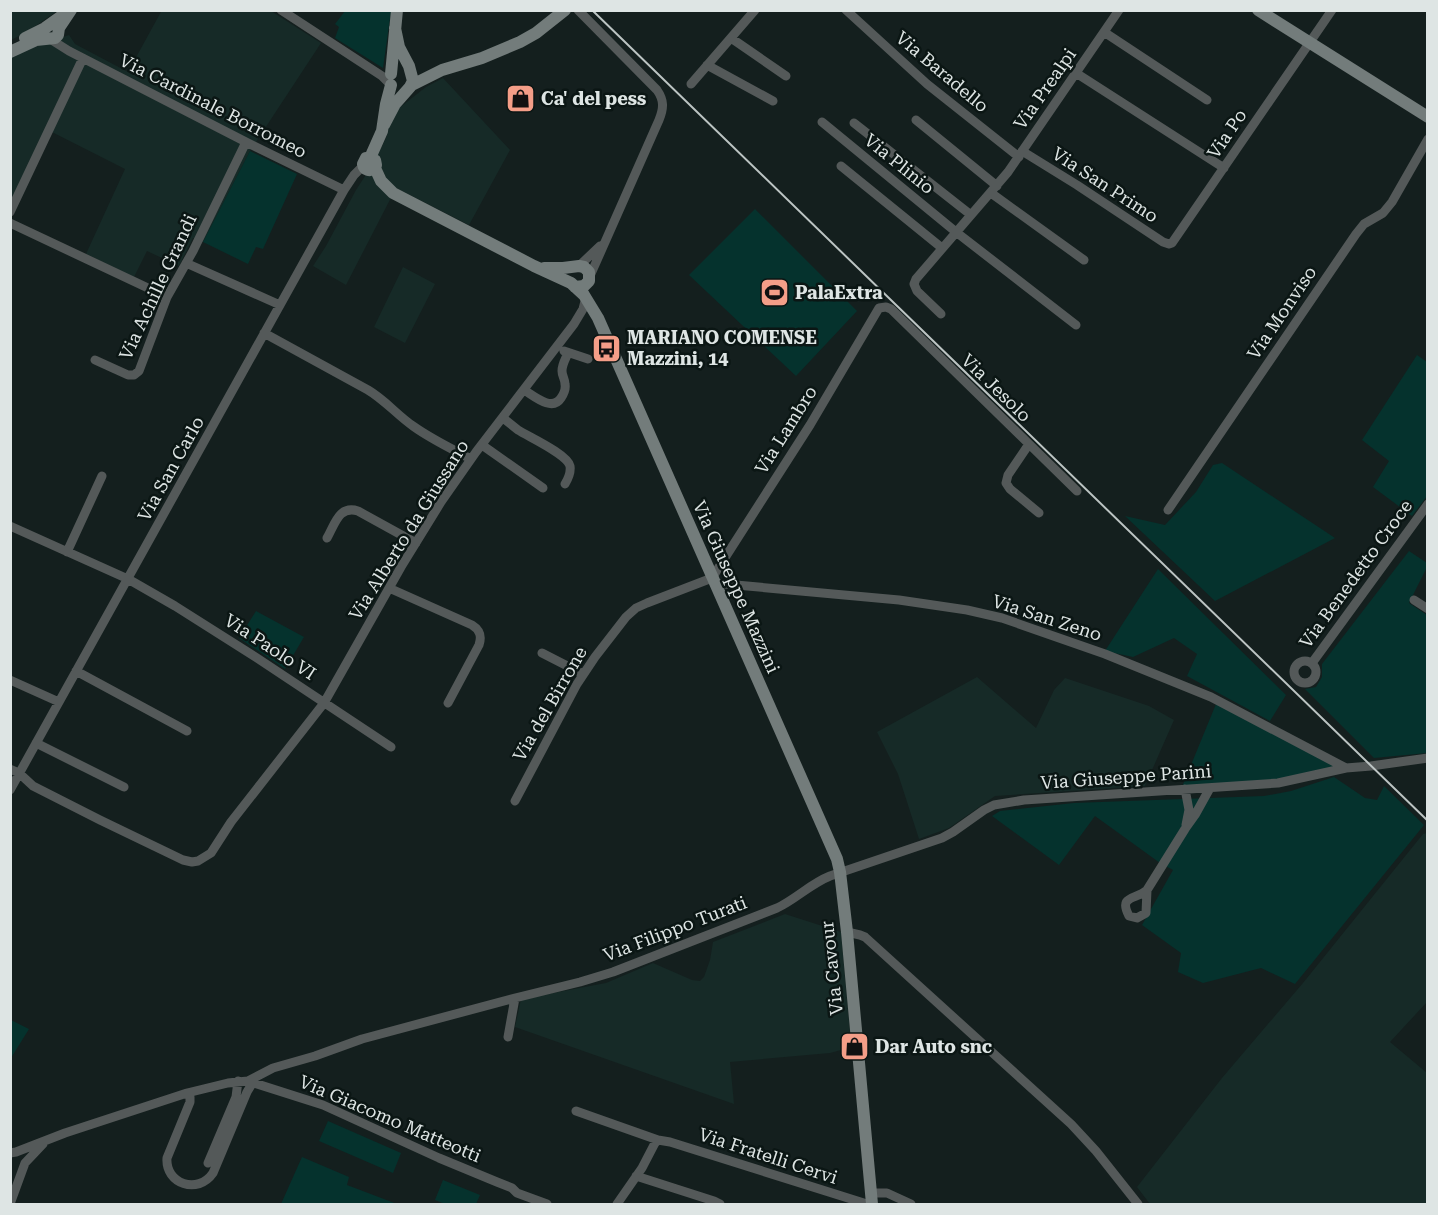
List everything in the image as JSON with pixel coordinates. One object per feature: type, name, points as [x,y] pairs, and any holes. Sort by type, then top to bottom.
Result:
[{"type":"street","points":[[10,52],[52,32],[71,10]]},
{"type":"street","points":[[281,10],[382,76],[391,79]]},
{"type":"street","points":[[397,10],[391,79],[393,88],[399,91],[442,70],[482,58],[520,42],[536,33],[565,10]]},
{"type":"street","points":[[395,28],[399,47],[413,77],[384,125],[369,164],[381,181],[393,193],[534,266],[573,285],[584,286],[659,120],[663,104],[662,97],[657,90],[578,10]]},
{"type":"street","points":[[690,84],[755,10]]},
{"type":"street","name":"Via Baradello","points":[[846,10],[927,84],[1021,154]]},
{"type":"street","name":"Via Prealpi","points":[[941,314],[918,292],[914,284],[918,276],[994,189],[1021,154],[1119,10]]},
{"type":"street","points":[[1258,10],[1427,116]]},
{"type":"street","name":"Via Po","points":[[1170,243],[1176,239],[1332,10]]},
{"type":"street","points":[[10,45],[52,32]]},
{"type":"street","name":"Via Cardinale Borromeo","points":[[52,32],[69,51],[344,190]]},
{"type":"street","points":[[1104,32],[1207,100]]},
{"type":"street","points":[[731,38],[786,76]]},
{"type":"street","points":[[10,212],[83,58]]},
{"type":"street","points":[[707,65],[773,101]]},
{"type":"street","points":[[384,125],[393,70],[400,67],[410,70],[442,70]]},
{"type":"street","points":[[1076,73],[1224,168]]},
{"type":"street","points":[[916,120],[994,189],[1084,260]]},
{"type":"street","name":"Via Plinio","points":[[822,122],[956,232]]},
{"type":"street","points":[[854,123],[971,215]]},
{"type":"street","name":"Via Monviso","points":[[1168,510],[1359,230],[1367,222],[1383,213],[1392,202],[1428,139]]},
{"type":"street","name":"Via Achille Grandi","points":[[95,360],[128,375],[134,375],[137,372],[167,297],[246,142]]},
{"type":"street","name":"Via San Primo","points":[[1021,154],[1077,185],[1162,242],[1170,243]]},
{"type":"street","name":"Via San Carlo","points":[[10,790],[15,771],[36,743],[344,190],[350,180],[369,164]]},
{"type":"street","points":[[841,166],[942,248]]},
{"type":"street","points":[[10,223],[167,297]]},
{"type":"street","points":[[956,232],[1076,325]]},
{"type":"street","points":[[573,285],[569,276],[570,272],[605,240]]},
{"type":"street","points":[[186,263],[280,305]]},
{"type":"street","points":[[534,266],[556,269],[578,266],[587,270],[589,278]]},
{"type":"street","name":"Via Giuseppe Mazzini","points":[[589,278],[594,314]]},
{"type":"street","name":"Via Giuseppe Mazzini","points":[[573,285],[586,297],[594,314],[832,847],[840,872]]},
{"type":"street","name":"Via Alberto da Giussano","points":[[15,771],[33,786],[183,860],[197,862],[211,853],[231,822],[324,703],[441,502],[574,324],[581,313],[586,297]]},
{"type":"street","name":"Via Lambro","points":[[713,581],[878,310],[883,307],[891,309]]},
{"type":"street","name":"Via Jesolo","points":[[891,309],[1077,492]]},
{"type":"street","name":"Via Alberto da Giussano","points":[[574,324],[581,318],[594,314]]},
{"type":"street","points":[[264,333],[368,390],[418,430],[471,459]]},
{"type":"street","points":[[556,349],[588,359]]},
{"type":"street","points":[[524,390],[546,403],[558,402],[562,398],[565,387],[562,370],[568,352]]},
{"type":"street","points":[[503,418],[567,460],[570,472],[565,484]]},
{"type":"street","points":[[1029,444],[1008,476],[1006,483],[1010,489],[1040,513]]},
{"type":"street","points":[[482,445],[543,488]]},
{"type":"street","points":[[67,552],[102,476]]},
{"type":"street","name":"Via Benedetto Croce","points":[[1312,663],[1428,504]]},
{"type":"street","points":[[327,538],[342,513],[348,509],[358,511],[416,543]]},
{"type":"street","name":"Via Paolo VI","points":[[10,526],[128,579],[391,747]]},
{"type":"street","name":"Via del Birrone","points":[[514,801],[583,674],[619,625],[632,611],[647,603],[713,581]]},
{"type":"street","name":"Via San Zeno","points":[[713,581],[899,600],[967,610],[1002,618],[1105,654],[1211,697],[1346,768]]},
{"type":"street","points":[[389,588],[479,630],[480,643],[448,703]]},
{"type":"street","points":[[1414,600],[1428,609]]},
{"type":"street","points":[[542,653],[583,674]]},
{"type":"street","points":[[76,672],[187,731]]},
{"type":"street","points":[[10,680],[59,702]]},
{"type":"street","points":[[36,743],[124,787]]},
{"type":"street","name":"Via Giuseppe Parini","points":[[840,872],[942,838],[986,808],[1002,802],[1283,783],[1346,768],[1428,758]]},
{"type":"street","points":[[1147,890],[1196,815],[1210,788]]},
{"type":"street","points":[[1185,789],[1189,810],[1185,829]]},
{"type":"street","name":"Via Cavour","points":[[840,872],[870,1201]]},
{"type":"street","name":"Via Filippo Turati","points":[[250,1082],[273,1068],[362,1039],[591,979],[624,968],[777,908],[820,880],[840,872]]},
{"type":"street","points":[[847,932],[865,938],[1071,1124],[1096,1151],[1138,1204]]},
{"type":"street","points":[[508,1037],[515,998]]},
{"type":"street","points":[[208,1163],[236,1097],[238,1081]]},
{"type":"street","name":"Via Giacomo Matteotti","points":[[13,1153],[65,1133],[187,1093],[238,1081],[250,1082],[322,1105],[512,1188],[517,1198],[547,1204]]},
{"type":"street","points":[[187,1093],[190,1102],[166,1164],[178,1181],[198,1185],[208,1180],[213,1173],[250,1082]]},
{"type":"street","name":"Via Fratelli Cervi","points":[[576,1112],[658,1140],[870,1201],[887,1192],[911,1204]]},
{"type":"street","points":[[617,1204],[658,1140]]},
{"type":"street","name":"Via Giacomo Matteotti","points":[[23,1166],[45,1142]]},
{"type":"street","points":[[11,1202],[23,1166],[22,1156],[13,1153]]},
{"type":"street","points":[[10,1172],[16,1173],[23,1166]]},
{"type":"street","points":[[636,1176],[720,1204]]},
{"type":"street","points":[[10,1186],[11,1202]]},
{"type":"shaded area","points":[[162,10],[271,11],[321,43],[250,151],[203,242],[193,238],[179,266],[147,251],[134,277],[86,254],[125,169],[46,129],[11,201],[11,56],[69,35],[75,44],[128,72]]},
{"type":"shaded area","points":[[11,11],[57,11],[11,40]]},
{"type":"shaded area","points":[[443,78],[510,150],[469,225],[396,188],[346,285],[313,266],[373,164],[386,138],[390,123],[399,108],[426,87]]},
{"type":"shaded area","points":[[403,267],[435,284],[405,343],[374,327]]},
{"type":"shaded area","points":[[977,677],[1036,728],[1054,690],[1065,678],[1149,706],[1174,720],[1145,786],[995,796],[949,828],[919,839],[898,774],[877,732]]},
{"type":"shaded area","points":[[1427,833],[1427,1002],[1390,1042],[1427,1073],[1427,1204],[1150,1204],[1137,1187],[1222,1078],[1303,983],[1423,834]]},
{"type":"shaded area","points":[[785,914],[841,932],[851,1043],[840,1043],[841,1050],[830,1053],[730,1062],[734,1104],[515,1027],[521,999],[606,983],[653,963],[692,980],[700,981],[704,977],[710,960],[713,942]]},
{"type":"green space","points":[[345,11],[391,11],[383,68],[335,38],[339,27],[335,24]]},
{"type":"green space","points":[[250,151],[297,174],[263,249],[256,247],[248,264],[203,242]]},
{"type":"green space","name":"PalaExtra","points":[[755,209],[857,311],[796,376],[689,275]]},
{"type":"green space","points":[[1417,355],[1427,362],[1427,496],[1412,516],[1373,487],[1389,461],[1362,440]]},
{"type":"green space","points":[[1222,463],[1335,538],[1215,601],[1125,516],[1165,525],[1196,492],[1213,465]]},
{"type":"green space","points":[[1409,551],[1427,563],[1409,603],[1427,615],[1427,753],[1374,758],[1305,689],[1316,687],[1322,677],[1322,664]]},
{"type":"green space","points":[[1158,569],[1286,695],[1270,721],[1187,676],[1197,654],[1174,638],[1133,657],[1105,651]]},
{"type":"green space","points":[[256,611],[304,637],[285,669],[239,638]]},
{"type":"green space","points":[[1216,704],[1336,766],[1281,780],[1182,787]]},
{"type":"green space","points":[[1334,777],[1365,798],[1377,800],[1384,786],[1424,825],[1295,984],[1261,968],[1203,983],[1178,972],[1181,953],[1142,925],[1173,870],[1095,816],[1059,865],[992,816],[1000,811],[1074,803],[1264,796],[1291,791]]},
{"type":"green space","points":[[11,1020],[29,1029],[11,1058]]},
{"type":"green space","points":[[328,1121],[401,1153],[393,1173],[319,1141]]},
{"type":"green space","points":[[302,1157],[349,1177],[347,1185],[397,1204],[281,1204]]},
{"type":"green space","points":[[443,1180],[480,1195],[476,1204],[445,1204],[435,1200]]},
{"type":"railway","points":[[592,10],[1428,821]]},
{"type":"place","name":"Ca' del pess","points":[[520,99]]},
{"type":"place","name":"PalaExtra","points":[[774,293]]},
{"type":"place","name":"MARIANO COMENSE Mazzini, 14","points":[[606,348]]},
{"type":"place","name":"Dar Auto snc","points":[[854,1047]]}]
